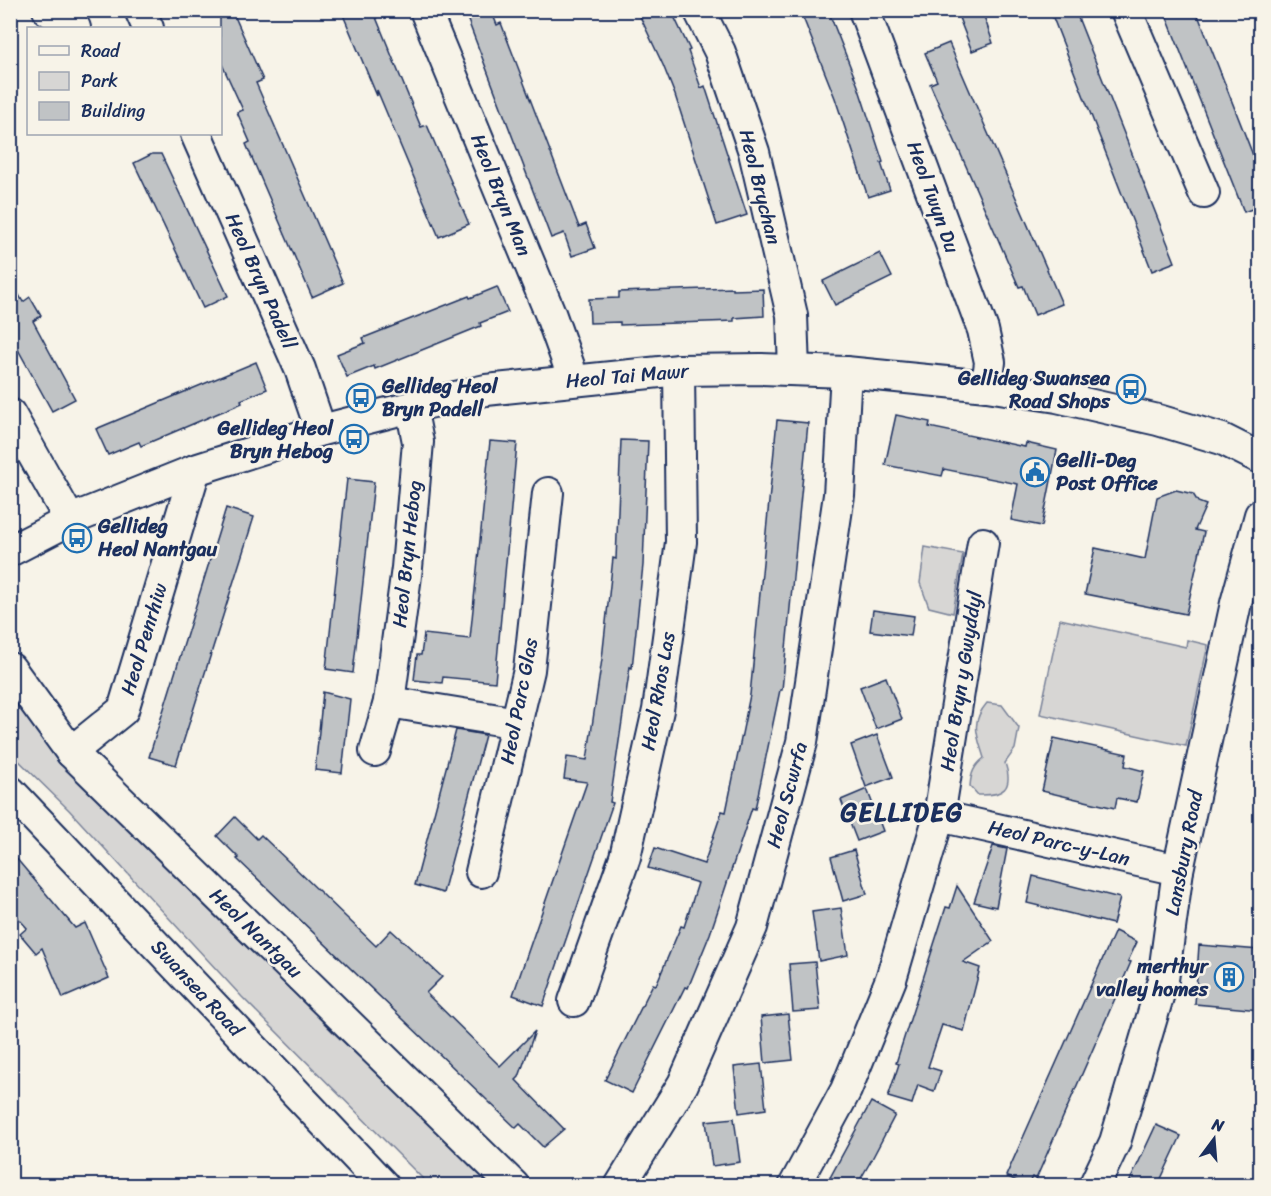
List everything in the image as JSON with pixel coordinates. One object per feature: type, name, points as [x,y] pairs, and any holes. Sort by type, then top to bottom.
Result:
[{"type":"street","points":[[48,10],[74,27]]},
{"type":"street","points":[[140,10],[148,27]]},
{"type":"street","name":"Heol Bryn Man","points":[[425,10],[550,313],[569,366],[569,381]]},
{"type":"street","name":"Heol Brychan","points":[[699,10],[720,52],[754,152],[792,315],[794,370]]},
{"type":"street","points":[[1125,10],[1204,193]]},
{"type":"street","name":"Heol Twyn Du","points":[[868,12],[983,330],[990,362],[987,386]]},
{"type":"street","name":"Heol Bryn Padell","points":[[195,135],[300,369],[316,416],[318,431]]},
{"type":"street","name":"Heol Tai Mawr","points":[[10,551],[70,520],[195,470],[318,431],[486,390],[679,370],[761,369],[846,372],[987,386],[1057,397],[1158,420],[1222,440],[1260,458]]},
{"type":"street","name":"Heol Rhos Las","points":[[574,1001],[625,857],[658,710],[681,542],[679,370]]},
{"type":"street","name":"Heol Scwrfa","points":[[620,1185],[682,1084],[752,927],[802,742],[839,495],[846,372]]},
{"type":"street","name":"Heol Bryn Hebog","points":[[375,751],[389,702],[407,568],[418,441],[411,407]]},
{"type":"street","points":[[10,414],[70,520]]},
{"type":"street","name":"Heol Penrhiw","points":[[71,752],[123,710],[195,470]]},
{"type":"street","name":"Heol Parc Glas","points":[[481,872],[529,670],[548,493]]},
{"type":"street","name":"Lansbury Road","points":[[1094,1185],[1115,1142],[1163,980],[1179,870],[1236,603],[1260,515]]},
{"type":"street","name":"Heol Bryn y Gwyddyl","points":[[794,1185],[846,1090],[891,979],[939,816],[983,543]]},
{"type":"street","name":"Heol Nantgau","points":[[10,668],[71,752],[514,1185]]},
{"type":"street","points":[[389,702],[517,723]]},
{"type":"street","name":"Swansea Road","points":[[10,791],[384,1185]]},
{"type":"street","name":"Heol Parc-y-Lan","points":[[939,816],[1179,870]]},
{"type":"green space","points":[[925,547],[963,554],[953,613],[929,607],[920,583]]},
{"type":"green space","points":[[1060,619],[1186,647],[1187,640],[1208,645],[1186,746],[1040,714]]},
{"type":"green space","points":[[10,689],[78,773],[336,1035],[495,1185],[429,1185],[242,997],[69,810],[11,753]]},
{"type":"green space","points":[[987,703],[1002,705],[1019,728],[1015,749],[1005,763],[1007,785],[1000,792],[978,795],[970,786],[974,770],[984,758],[976,729],[978,717]]},
{"type":"building","points":[[220,10],[232,10],[263,80],[256,83],[343,283],[312,297],[246,144],[250,142],[237,112],[243,110],[222,64],[222,27],[220,27]]},
{"type":"building","points":[[341,10],[373,10],[421,127],[427,125],[469,224],[439,237]]},
{"type":"building","points":[[464,10],[491,10],[497,25],[501,23],[579,227],[586,224],[595,248],[572,256],[564,233],[551,238]]},
{"type":"building","points":[[637,10],[671,10],[690,50],[688,51],[701,88],[705,86],[747,215],[717,225],[675,95]]},
{"type":"building","points":[[800,10],[828,10],[858,86],[890,190],[868,197],[835,98]]},
{"type":"building","points":[[956,10],[982,10],[993,43],[972,51]]},
{"type":"building","points":[[1050,10],[1075,10],[1175,262],[1152,271]]},
{"type":"building","points":[[1164,10],[1196,10],[1260,173],[1260,206],[1244,212]]},
{"type":"building","points":[[949,43],[1062,304],[1035,315],[1023,286],[1019,287],[930,84],[937,81],[925,53]]},
{"type":"building","points":[[152,154],[161,154],[228,296],[203,308],[134,163]]},
{"type":"building","points":[[880,253],[892,277],[835,305],[823,281]]},
{"type":"building","points":[[10,279],[23,302],[30,297],[41,316],[33,321],[75,399],[52,411],[10,335]]},
{"type":"building","points":[[497,287],[508,312],[480,323],[481,326],[375,369],[374,366],[347,377],[337,354],[365,343],[363,338]]},
{"type":"building","points":[[733,288],[733,290],[763,289],[764,316],[734,318],[734,321],[620,325],[620,322],[590,323],[589,299],[619,298],[619,292]]},
{"type":"building","points":[[256,362],[267,389],[241,400],[242,403],[141,446],[139,442],[108,455],[96,429]]},
{"type":"building","points":[[896,415],[930,422],[929,427],[1025,447],[1026,443],[1057,450],[1042,526],[1011,520],[1018,484],[944,469],[942,476],[885,465]]},
{"type":"building","points":[[777,420],[808,423],[782,690],[780,690],[755,809],[752,808],[710,934],[688,988],[685,987],[632,1093],[605,1080],[653,984],[656,985],[681,926],[684,927],[698,883],[648,868],[655,848],[704,864],[722,811],[726,812],[750,695]]},
{"type":"building","points":[[621,440],[648,441],[643,565],[632,668],[630,667],[610,802],[613,803],[543,1006],[513,995],[587,782],[564,779],[567,757],[587,760],[602,659],[613,558],[616,559]]},
{"type":"building","points":[[490,441],[517,443],[495,682],[443,677],[442,683],[414,680],[417,655],[421,655],[424,634],[470,639]]},
{"type":"building","points":[[347,479],[374,482],[353,673],[326,669]]},
{"type":"building","points":[[1176,490],[1193,494],[1198,502],[1206,505],[1195,530],[1204,532],[1186,614],[1085,594],[1095,548],[1145,559],[1157,497]]},
{"type":"building","points":[[226,508],[254,517],[176,765],[149,757]]},
{"type":"building","points":[[873,610],[914,616],[911,636],[870,631]]},
{"type":"building","points":[[886,677],[902,719],[876,729],[860,687]]},
{"type":"building","points":[[323,692],[350,699],[342,773],[315,770]]},
{"type":"building","points":[[456,730],[485,735],[443,893],[415,885]]},
{"type":"building","points":[[877,735],[893,777],[866,787],[851,745]]},
{"type":"building","points":[[1054,738],[1127,754],[1125,766],[1144,771],[1137,802],[1117,798],[1115,808],[1042,791]]},
{"type":"building","points":[[867,789],[883,831],[857,841],[841,800]]},
{"type":"building","points":[[235,817],[257,839],[261,835],[376,946],[391,930],[442,977],[426,993],[500,1066],[535,1031],[516,1080],[564,1129],[543,1147],[520,1124],[516,1128],[237,859],[239,858],[217,836]]},
{"type":"building","points":[[993,846],[1007,849],[996,907],[974,902]]},
{"type":"building","points":[[854,850],[867,894],[843,901],[831,857]]},
{"type":"building","points":[[10,851],[75,928],[85,923],[109,978],[63,998],[42,948],[36,953],[20,934],[27,928],[10,909]]},
{"type":"building","points":[[1033,876],[1120,898],[1113,924],[1027,903]]},
{"type":"building","points":[[957,886],[993,941],[963,962],[980,968],[964,1031],[942,1025],[928,1067],[941,1071],[934,1091],[918,1085],[912,1104],[888,1097],[899,1064],[896,1063],[946,907],[950,908]]},
{"type":"building","points":[[841,908],[848,955],[819,961],[812,912]]},
{"type":"building","points":[[1115,931],[1137,942],[1128,961],[1131,962],[1036,1179],[1032,1177],[1028,1185],[1025,1185],[1006,1176]]},
{"type":"building","name":"merthyr valley homes","points":[[1199,945],[1260,950],[1260,1010],[1195,1004]]},
{"type":"building","points":[[815,962],[820,1010],[793,1012],[789,964]]},
{"type":"building","points":[[788,1014],[793,1060],[765,1063],[761,1017]]},
{"type":"building","points":[[761,1064],[766,1109],[739,1113],[734,1067]]},
{"type":"building","points":[[871,1102],[895,1115],[872,1159],[857,1185],[826,1185]]},
{"type":"building","points":[[734,1118],[740,1162],[712,1166],[706,1121]]},
{"type":"building","points":[[1156,1125],[1181,1136],[1158,1185],[1128,1185]]},
{"type":"place","name":"Gellideg Swansea Road Shops","points":[[1131,389]]},
{"type":"place","name":"Gellideg Heol Bryn Padell","points":[[361,398]]},
{"type":"place","name":"Gellideg Heol Bryn Hebog","points":[[354,439]]},
{"type":"place","name":"Gelli-Deg Post Office","points":[[1035,472]]},
{"type":"place","name":"Gellideg Heol Nantgau","points":[[77,538]]},
{"type":"place","name":"merthyr valley homes","points":[[1229,977]]},
{"type":"district","name":"GELLIDEG","points":[[902,812]]}]
